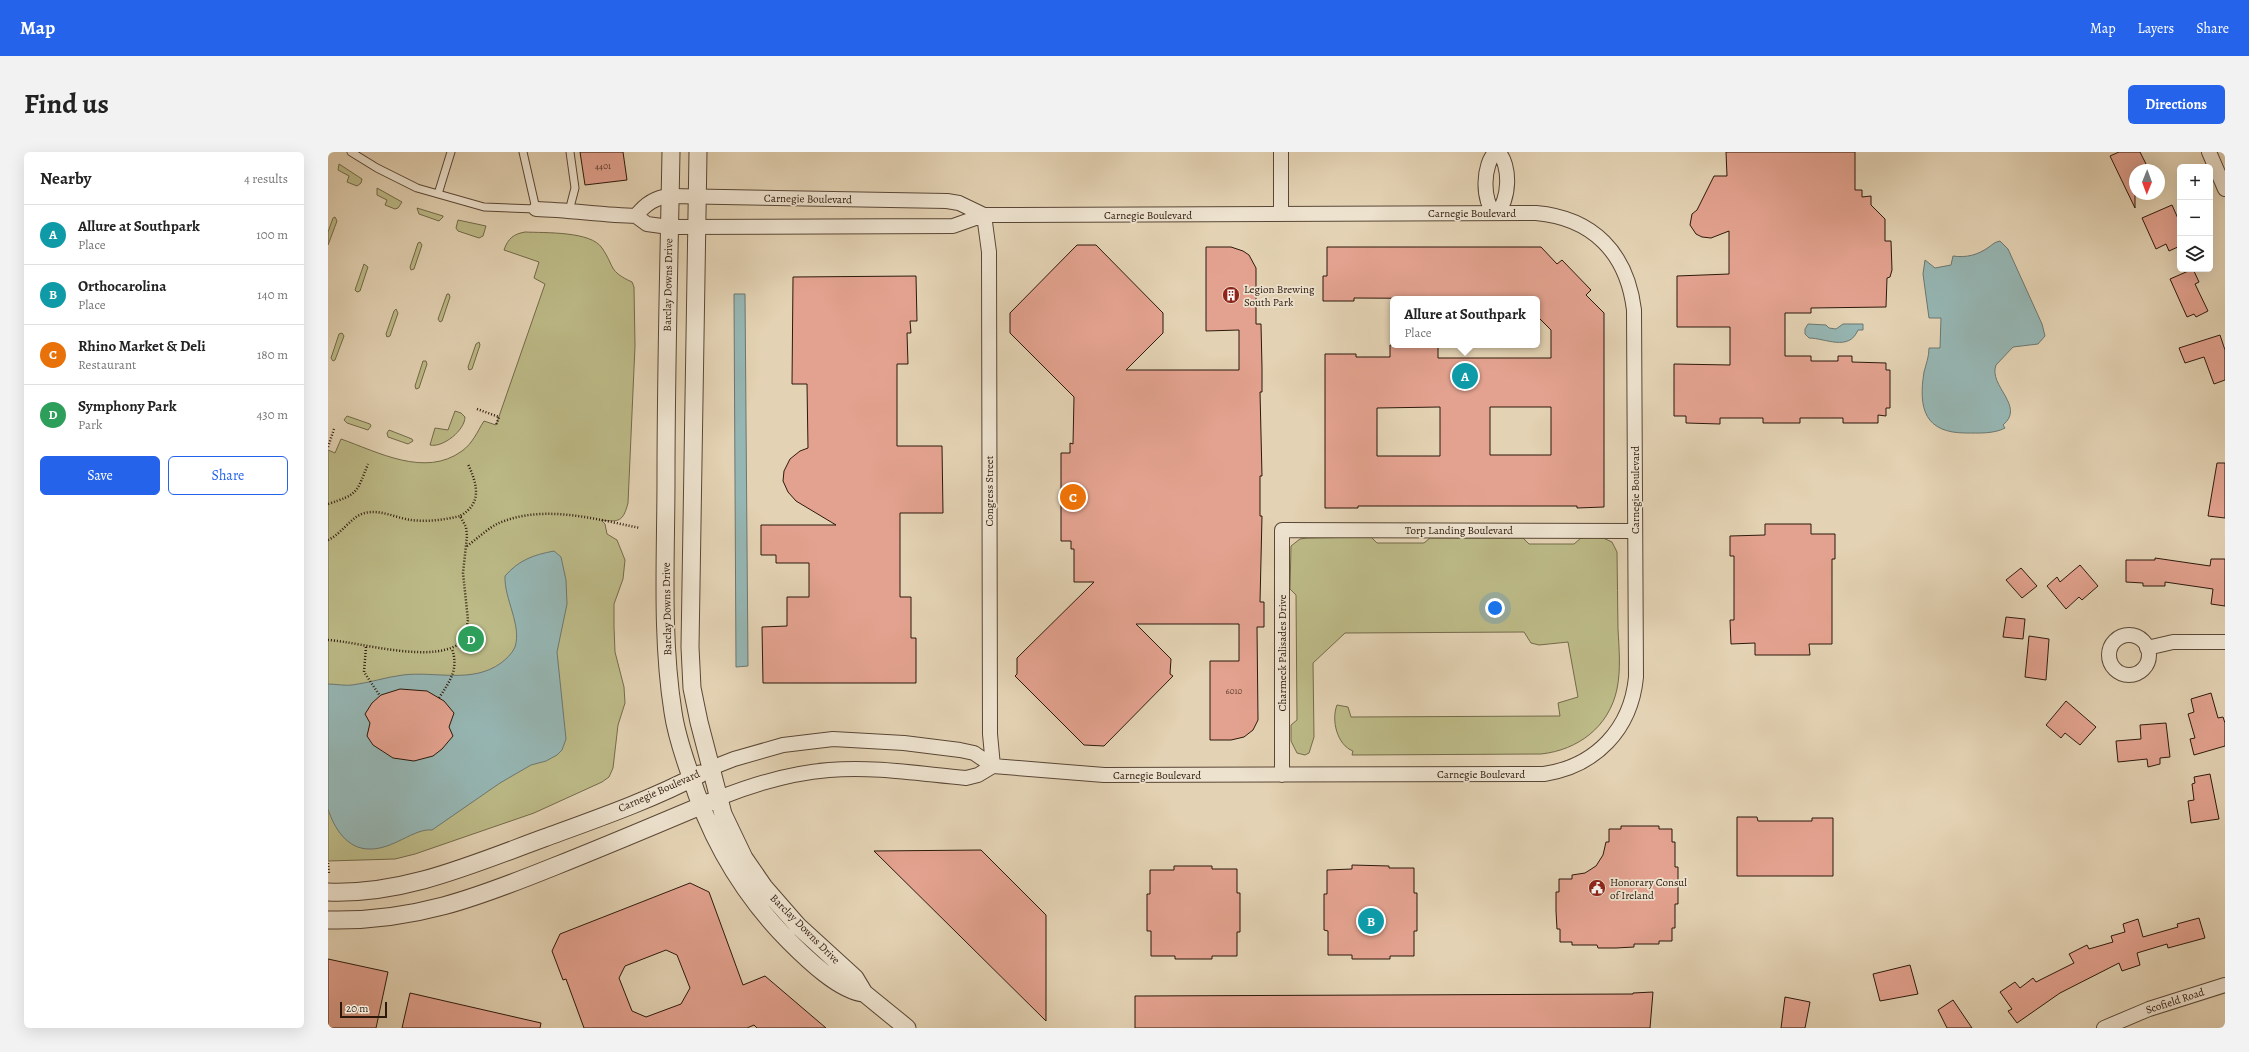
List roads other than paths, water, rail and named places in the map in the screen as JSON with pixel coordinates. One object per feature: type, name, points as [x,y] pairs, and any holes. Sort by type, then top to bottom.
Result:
[{"type":"street","name":"Barclay Downs Drive","points":[[671,152],[666,412],[667,647],[674,715],[700,806],[728,864],[753,900],[782,934],[840,984],[851,990],[864,993]]},
{"type":"street","name":"Barclay Downs Drive","points":[[698,152],[690,658],[693,698],[726,822],[737,845],[764,887],[798,926],[855,978],[864,993],[907,1028]]},
{"type":"street","points":[[1281,152],[1282,214]]},
{"type":"street","points":[[1497,152],[1505,161],[1506,199],[1496,213],[1490,207],[1487,200],[1487,165],[1490,157],[1497,152]]},
{"type":"street","points":[[2209,152],[2225,188]]},
{"type":"street","name":"Carnegie Boulevard","points":[[636,216],[648,203],[670,196],[953,201],[984,215]]},
{"type":"street","name":"Carnegie Boulevard","points":[[328,892],[348,892],[392,888],[434,878],[583,824],[664,792],[711,768],[734,759],[784,745],[833,739],[904,743],[974,753],[993,766],[1104,776],[1544,774],[1563,770],[1588,759],[1603,748],[1617,732],[1627,714],[1634,694],[1636,664],[1635,328],[1632,294],[1628,277],[1620,261],[1605,243],[1577,223],[1543,214],[1496,213],[984,215],[953,226],[697,228],[647,224],[636,216],[599,215],[569,210],[536,209]]},
{"type":"street","name":"Congress Street","points":[[984,215],[989,252],[990,728],[993,766]]},
{"type":"street","name":"Torp Landing Boulevard","points":[[1282,530],[1635,531]]},
{"type":"street","name":"Charmeck Palisades Drive","points":[[1282,530],[1282,775]]},
{"type":"street","points":[[2148,648],[2173,642],[2225,642]]},
{"type":"street","points":[[328,920],[390,917],[448,906],[536,874],[719,798],[768,781],[817,771],[876,770],[966,778],[978,775],[993,766]]},
{"type":"street","name":"Scofield Road","points":[[2104,1028],[2149,1009],[2225,985]]},
{"type":"lane","points":[[351,152],[376,168],[417,188],[484,207],[536,209],[523,152]]},
{"type":"lane","points":[[438,194],[451,152]]},
{"type":"lane","points":[[569,210],[575,188],[570,152]]},
{"type":"water","points":[[2000,241],[2008,249],[2042,324],[2045,336],[2038,344],[2013,347],[1996,365],[1995,373],[1997,381],[2009,403],[2009,418],[2003,425],[2005,428],[1986,433],[1952,432],[1941,429],[1927,416],[1922,397],[1922,385],[1929,348],[1940,348],[1941,318],[1929,318],[1923,274],[1925,260],[1935,268],[1951,265],[1953,256],[1963,257],[1976,254]]},
{"type":"water","points":[[734,294],[745,294],[748,666],[736,667]]},
{"type":"water","points":[[1808,324],[1826,325],[1829,328],[1836,329],[1843,324],[1863,324],[1863,330],[1858,330],[1854,337],[1849,341],[1836,342],[1809,338],[1805,334],[1805,329]]},
{"type":"water","points":[[554,551],[561,557],[566,580],[567,604],[557,652],[566,739],[562,750],[557,755],[546,761],[531,765],[500,783],[432,830],[418,832],[395,843],[378,848],[361,848],[348,841],[338,830],[328,809],[328,684],[352,685],[390,677],[415,674],[466,675],[490,669],[501,663],[512,652],[517,639],[515,621],[505,585],[505,576],[510,570],[521,562],[539,554]]},
{"type":"place","name":"Legion Brewing South Park","points":[[1231,295]]},
{"type":"place","name":"Allure at Southpark","points":[[1465,376]]},
{"type":"place","name":"Rhino Market & Deli","points":[[1073,497]]},
{"type":"place","name":"Symphony Park","points":[[471,639]]},
{"type":"place","name":"Honorary Consul of Ireland","points":[[1597,888]]},
{"type":"place","name":"Orthocarolina","points":[[1371,921]]}]
